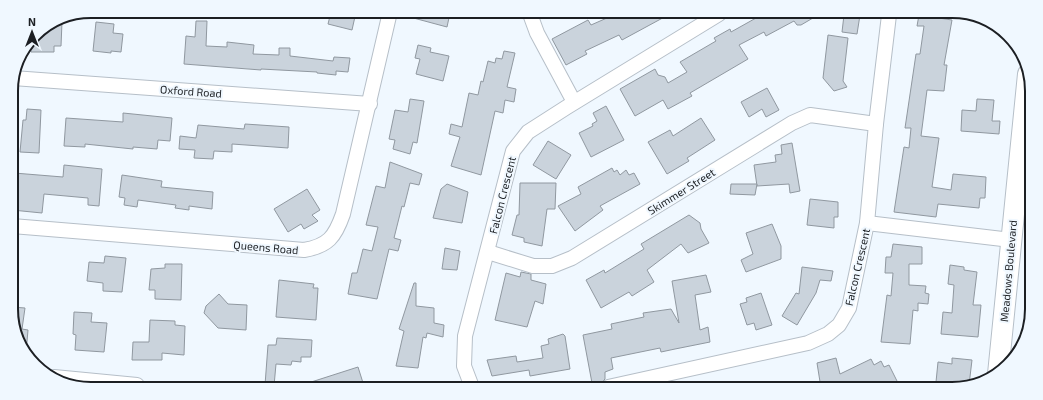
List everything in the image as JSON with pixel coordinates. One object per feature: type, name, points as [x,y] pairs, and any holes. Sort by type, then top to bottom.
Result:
[{"type":"street","name":"Queens Road","points":[[18,226],[304,250],[317,248],[330,240],[340,224],[370,104],[389,18]]},
{"type":"street","points":[[531,18],[537,33],[574,102]]},
{"type":"street","name":"Falcon Crescent","points":[[470,382],[464,366],[464,336],[488,252],[513,151],[528,132],[705,18]]},
{"type":"street","name":"Falcon Crescent","points":[[643,382],[808,343],[828,334],[839,325],[849,308],[867,223],[876,124],[889,18]]},
{"type":"street","name":"Oxford Road","points":[[19,78],[370,104]]},
{"type":"street","name":"Skimmer Street","points":[[488,252],[533,266],[552,266],[572,258],[792,123],[810,116],[876,124]]},
{"type":"street","name":"Meadows Boulevard","points":[[999,365],[1011,240],[1022,196],[1025,135]]},
{"type":"street","points":[[867,223],[1011,240]]},
{"type":"street","points":[[68,378],[106,382]]},
{"type":"building","points":[[330,18],[355,18],[352,30],[328,24]]},
{"type":"building","points":[[413,18],[449,18],[447,27]]},
{"type":"building","points":[[607,18],[663,18],[622,40],[619,35],[585,51],[587,54],[566,65],[552,39],[588,20],[591,25]]},
{"type":"building","points":[[756,18],[813,18],[801,25],[797,25],[794,21],[766,36],[764,32],[739,45],[748,59],[690,93],[692,96],[668,109],[663,100],[635,116],[620,89],[655,69],[658,75],[665,77],[668,83],[687,72],[680,62],[716,41],[714,38],[730,29],[731,32]]},
{"type":"building","points":[[844,18],[860,18],[857,34],[842,32]]},
{"type":"building","points":[[918,18],[939,18],[952,20],[944,65],[947,65],[944,91],[927,90],[921,136],[939,138],[932,187],[951,190],[953,174],[986,177],[985,198],[980,198],[979,208],[938,204],[936,217],[894,212],[904,147],[909,148],[911,128],[905,128],[916,54],[920,54],[924,26],[917,26]]},
{"type":"building","points":[[196,21],[207,21],[206,46],[227,47],[227,42],[254,45],[253,54],[279,55],[279,48],[290,48],[290,56],[333,61],[334,57],[350,58],[348,72],[336,71],[336,75],[317,72],[261,70],[184,64],[186,36],[195,37]]},
{"type":"building","points":[[96,22],[114,24],[113,33],[123,34],[121,52],[111,51],[111,53],[93,51]]},
{"type":"building","points":[[62,25],[61,46],[54,46],[54,52],[52,52],[52,29]]},
{"type":"building","points":[[828,35],[848,38],[843,81],[847,87],[834,91],[823,78]]},
{"type":"building","points":[[418,45],[431,48],[430,52],[449,56],[443,81],[416,74],[420,59],[415,58]]},
{"type":"building","points":[[504,51],[515,53],[507,87],[516,89],[514,102],[505,100],[503,113],[495,111],[481,175],[451,166],[460,137],[449,134],[451,124],[462,127],[469,93],[478,95],[488,61],[495,63],[496,58],[502,59]]},
{"type":"building","points":[[767,88],[779,110],[766,117],[762,109],[749,117],[741,102]]},
{"type":"building","points":[[410,99],[424,101],[417,143],[413,142],[410,154],[393,149],[395,140],[389,139],[395,110],[408,112]]},
{"type":"building","points":[[977,99],[994,100],[992,121],[1000,121],[999,134],[961,131],[962,110],[976,111]]},
{"type":"building","points":[[606,106],[624,140],[591,157],[579,133],[593,126],[592,124],[597,121],[593,113]]},
{"type":"building","points":[[27,109],[41,110],[39,153],[20,152],[23,120],[26,120]]},
{"type":"building","points":[[123,113],[172,118],[170,141],[158,140],[157,149],[133,147],[133,149],[85,144],[85,147],[64,146],[66,118],[123,122]]},
{"type":"building","points":[[701,118],[715,140],[687,158],[689,161],[667,174],[648,142],[670,130],[673,136]]},
{"type":"building","points":[[245,124],[289,127],[288,148],[232,144],[232,152],[214,151],[213,159],[194,158],[195,150],[179,149],[180,136],[196,138],[198,125],[244,129]]},
{"type":"building","points":[[548,141],[571,155],[556,179],[533,165]]},
{"type":"building","points":[[792,143],[800,191],[790,193],[789,184],[757,186],[754,165],[776,162],[775,155],[782,154],[781,145]]},
{"type":"building","points":[[390,162],[422,174],[419,185],[410,183],[404,207],[402,206],[394,238],[401,240],[398,251],[389,249],[377,299],[348,294],[352,273],[357,273],[363,249],[372,251],[378,227],[366,225],[376,186],[385,188]]},
{"type":"building","points":[[64,165],[102,169],[99,206],[88,205],[88,198],[44,194],[42,213],[18,211],[18,173],[63,177]]},
{"type":"building","points":[[612,168],[614,172],[617,170],[620,175],[626,170],[629,175],[634,173],[640,184],[600,206],[603,210],[575,231],[558,206],[581,194],[578,187]]},
{"type":"building","points":[[122,175],[162,181],[161,187],[213,192],[212,209],[189,206],[189,210],[175,208],[176,205],[138,200],[137,207],[124,205],[125,198],[119,197]]},
{"type":"building","points":[[520,183],[556,183],[555,209],[547,209],[542,246],[524,242],[524,238],[512,235],[517,215],[519,215]]},
{"type":"building","points":[[447,184],[468,192],[462,223],[433,218],[441,189]]},
{"type":"building","points":[[731,184],[757,184],[755,195],[730,194]]},
{"type":"building","points":[[307,189],[320,210],[312,215],[318,221],[304,229],[301,224],[288,232],[274,209]]},
{"type":"building","points":[[810,199],[838,202],[838,217],[834,217],[834,228],[807,225]]},
{"type":"building","points":[[689,215],[700,223],[701,229],[709,243],[688,253],[681,244],[647,270],[654,282],[632,296],[629,292],[601,308],[586,280],[604,270],[605,273],[644,249],[641,244]]},
{"type":"building","points":[[772,224],[781,246],[781,259],[746,272],[741,260],[753,254],[746,233]]},
{"type":"building","points":[[893,244],[922,247],[922,264],[909,264],[909,285],[926,286],[925,293],[929,294],[928,304],[918,303],[918,311],[913,310],[910,344],[881,342],[887,295],[891,296],[893,273],[885,273],[886,257],[891,257]]},
{"type":"building","points":[[445,248],[460,251],[457,270],[442,269]]},
{"type":"building","points":[[105,256],[126,258],[122,292],[103,291],[103,283],[87,281],[89,262],[104,263]]},
{"type":"building","points":[[165,264],[182,264],[181,300],[155,299],[155,290],[149,290],[151,269],[165,268]]},
{"type":"building","points":[[950,265],[964,267],[964,270],[977,272],[973,305],[981,305],[978,337],[941,334],[943,312],[952,313],[954,285],[948,284]]},
{"type":"building","points":[[802,267],[833,271],[831,281],[820,280],[816,293],[797,325],[782,316],[796,293],[799,294]]},
{"type":"building","points":[[521,272],[531,274],[531,280],[546,284],[543,304],[535,301],[527,327],[495,320],[506,273],[520,277]]},
{"type":"building","points":[[706,275],[711,292],[695,295],[700,330],[708,327],[710,342],[661,352],[660,348],[611,358],[613,369],[605,372],[605,379],[602,382],[592,382],[583,335],[612,329],[611,324],[644,317],[643,313],[671,309],[679,323],[672,281]]},
{"type":"building","points":[[279,280],[314,284],[313,288],[318,288],[316,320],[276,317]]},
{"type":"building","points":[[414,283],[416,283],[416,306],[434,308],[434,323],[444,325],[443,337],[427,333],[426,338],[423,337],[418,368],[396,366],[404,331],[399,329]]},
{"type":"building","points":[[761,293],[772,325],[756,330],[754,323],[747,325],[740,304],[747,302],[746,298]]},
{"type":"building","points":[[219,294],[228,304],[247,305],[246,330],[218,328],[204,313],[206,306]]},
{"type":"building","points":[[18,307],[25,308],[22,329],[28,330],[27,343],[19,323]]},
{"type":"building","points":[[74,312],[92,313],[91,322],[107,323],[104,352],[75,350],[76,335],[73,334]]},
{"type":"building","points":[[150,320],[175,321],[175,325],[185,326],[184,355],[162,353],[162,360],[132,360],[133,342],[149,342]]},
{"type":"building","points":[[563,334],[565,336],[570,369],[530,376],[529,370],[492,376],[487,360],[516,356],[517,362],[543,358],[541,346],[549,344],[548,339]]},
{"type":"building","points":[[277,338],[312,340],[311,357],[301,357],[301,362],[292,361],[291,365],[276,364],[274,382],[265,382],[268,345],[276,345]]},
{"type":"building","points":[[836,358],[840,374],[871,359],[874,365],[881,361],[884,367],[889,365],[898,382],[820,382],[817,363]]},
{"type":"building","points":[[952,358],[972,360],[970,380],[957,382],[936,382],[938,362],[952,364]]},
{"type":"building","points":[[358,367],[363,382],[311,382]]}]
